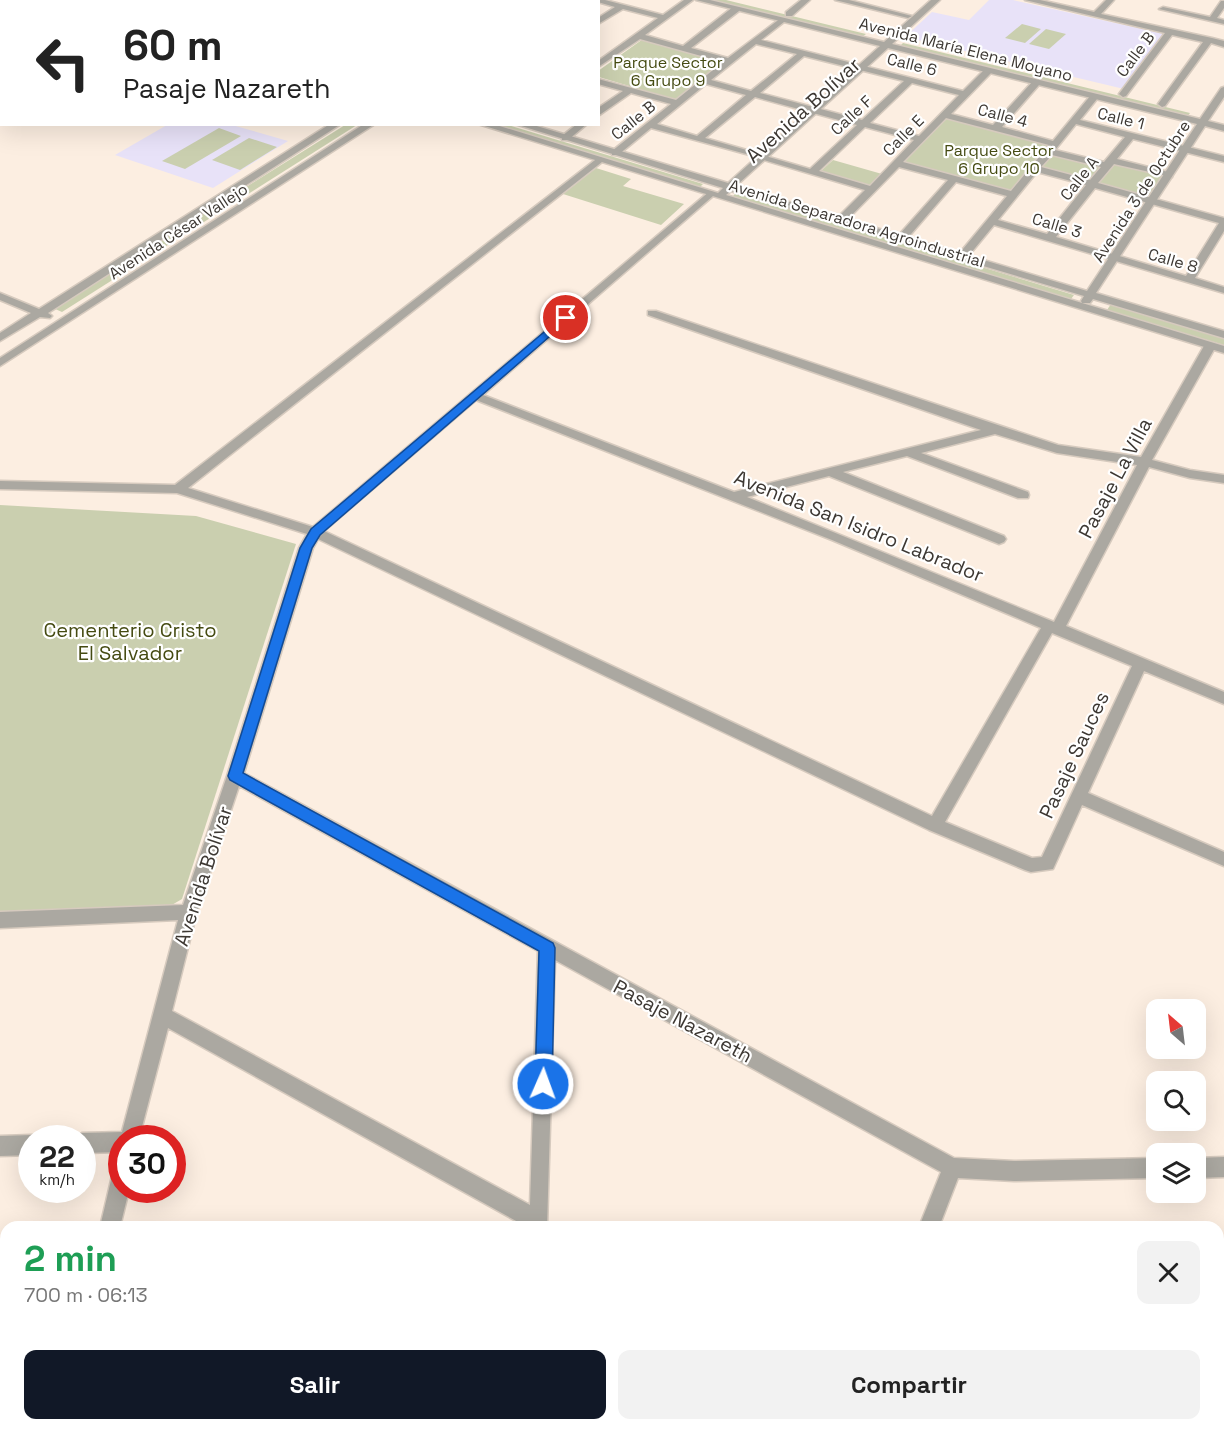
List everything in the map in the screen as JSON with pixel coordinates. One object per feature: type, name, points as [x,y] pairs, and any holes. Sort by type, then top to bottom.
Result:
[{"type":"street","points":[[600,64],[689,0]]},
{"type":"street","name":"Avenida María Elena Moyano","points":[[700,0],[740,3],[785,17],[1123,94],[1217,120]]},
{"type":"street","name":"Calle B","points":[[615,153],[806,0]]},
{"type":"street","points":[[839,0],[860,2],[908,16]]},
{"type":"street","name":"Avenida Bolívar","points":[[886,41],[925,0]]},
{"type":"street","name":"Avenida Bolívar","points":[[133,1125],[189,912],[235,776],[306,548],[315,532],[720,191],[856,66],[936,0]]},
{"type":"street","points":[[1029,0],[1047,2],[1224,44]]},
{"type":"street","points":[[1096,15],[1110,0]]},
{"type":"street","name":"Calle B","points":[[1148,27],[1170,0]]},
{"type":"street","points":[[600,1],[663,17]]},
{"type":"street","points":[[684,49],[740,3]]},
{"type":"street","points":[[1212,19],[1224,3]]},
{"type":"street","points":[[600,21],[621,7]]},
{"type":"street","points":[[1163,9],[1224,22]]},
{"type":"street","name":"Calle B","points":[[1123,94],[1170,32]]},
{"type":"street","points":[[638,36],[729,61]]},
{"type":"street","points":[[755,40],[856,66]]},
{"type":"street","points":[[1162,104],[1209,40]]},
{"type":"street","name":"Avenida María Elena Moyano","points":[[886,41],[1094,97],[1217,120]]},
{"type":"street","points":[[600,53],[611,56]]},
{"type":"street","points":[[698,139],[804,53]]},
{"type":"street","name":"Calle 6","points":[[856,66],[964,94]]},
{"type":"street","name":"Calle E","points":[[840,220],[988,70]]},
{"type":"street","name":"Calle F","points":[[812,172],[910,80]]},
{"type":"street","points":[[705,81],[920,139]]},
{"type":"street","points":[[600,82],[677,103]]},
{"type":"street","points":[[996,129],[1036,83]]},
{"type":"street","points":[[600,112],[630,90]]},
{"type":"street","name":"Avenida 3 de Octubre","points":[[1087,308],[1156,202],[1217,120],[1224,90]]},
{"type":"street","points":[[962,257],[1094,97]]},
{"type":"street","name":"Calle 4","points":[[944,115],[996,129],[1052,148],[1169,175]]},
{"type":"street","name":"Calle 1","points":[[1074,121],[1192,151]]},
{"type":"street","points":[[650,125],[871,189]]},
{"type":"street","name":"Avenida César Vallejo","points":[[0,338],[32,314],[324,126]]},
{"type":"street","name":"Avenida César Vallejo","points":[[0,330],[32,314],[334,126]]},
{"type":"street","name":"Avenida César Vallejo","points":[[0,363],[55,323],[357,126]]},
{"type":"street","name":"Avenida César Vallejo","points":[[0,353],[55,323],[368,126]]},
{"type":"street","name":"Avenida Separadora Agroindustrial","points":[[488,126],[598,160],[840,220],[1224,335]]},
{"type":"street","name":"Avenida Separadora Agroindustrial","points":[[526,126],[615,153],[720,191],[1224,350]]},
{"type":"street","points":[[565,138],[580,126]]},
{"type":"street","name":"Calle A","points":[[1050,238],[1131,135]]},
{"type":"street","points":[[1192,151],[1224,159]]},
{"type":"street","name":"Avenida 3 de Octubre","points":[[1156,202],[1169,175],[1192,151]]},
{"type":"street","points":[[178,489],[598,160]]},
{"type":"street","points":[[896,163],[1013,195]]},
{"type":"street","points":[[1035,168],[1224,222],[1189,280]]},
{"type":"street","points":[[901,239],[954,179]]},
{"type":"street","name":"Calle 3","points":[[991,221],[1119,260]]},
{"type":"street","name":"Calle 8","points":[[1119,260],[1224,290]]},
{"type":"street","points":[[4,302],[55,323]]},
{"type":"street","points":[[652,312],[995,430],[1057,449],[1145,462],[1190,474],[1224,479]]},
{"type":"street","name":"Pasaje La Villa","points":[[935,825],[1053,628],[1210,346]]},
{"type":"street","name":"Avenida San Isidro Labrador","points":[[476,396],[734,496],[1224,698]]},
{"type":"street","points":[[734,496],[995,430]]},
{"type":"street","points":[[907,452],[1023,495]]},
{"type":"street","points":[[830,471],[999,539]]},
{"type":"street","points":[[0,486],[178,489],[315,532],[935,825]]},
{"type":"street","name":"Pasaje Sauces","points":[[935,825],[1031,865],[1047,864],[1140,663]]},
{"type":"street","name":"Pasaje Nazareth","points":[[235,776],[952,1168],[1014,1171],[1146,1168]]},
{"type":"street","points":[[1079,796],[1224,860]]},
{"type":"street","points":[[0,920],[189,912]]},
{"type":"street","points":[[538,1221],[547,948]]},
{"type":"street","points":[[162,1015],[533,1221]]},
{"type":"street","points":[[0,1146],[18,1145]]},
{"type":"street","points":[[1206,1168],[1224,1167]]},
{"type":"street","points":[[931,1221],[952,1168]]},
{"type":"street","points":[[111,1221],[116,1203]]},
{"type":"shaded area","points":[[989,0],[1013,0],[1164,34],[1124,89],[905,37],[932,12],[969,20]]},
{"type":"shaded area","points":[[165,126],[236,126],[288,141],[213,188],[115,155]]},
{"type":"green space","points":[[710,0],[726,0],[866,34],[862,37]]},
{"type":"green space","points":[[1022,24],[1041,29],[1025,43],[1005,38]]},
{"type":"green space","points":[[1046,29],[1066,34],[1049,49],[1029,44]]},
{"type":"green space","name":"Parque Sector 6 Grupo 9","points":[[643,39],[725,61],[676,100],[600,77],[600,70]]},
{"type":"green space","points":[[903,43],[1190,113],[1187,117],[899,47]]},
{"type":"green space","name":"Parque Sector 6 Grupo 10","points":[[944,118],[1048,145],[1011,191],[902,161]]},
{"type":"green space","points":[[343,126],[355,126],[62,312],[53,308]]},
{"type":"green space","points":[[494,126],[511,126],[703,184],[699,188]]},
{"type":"green space","points":[[219,128],[241,136],[185,169],[162,161]]},
{"type":"green space","points":[[249,138],[277,147],[240,170],[212,160]]},
{"type":"green space","points":[[1050,154],[1101,167],[1091,180],[1039,167]]},
{"type":"green space","points":[[833,160],[882,174],[870,185],[821,171]]},
{"type":"green space","points":[[1114,162],[1165,176],[1150,197],[1098,183]]},
{"type":"green space","points":[[596,168],[631,179],[623,186],[684,204],[661,225],[563,194]]},
{"type":"green space","points":[[736,193],[1074,295],[1071,299],[732,197]]},
{"type":"green space","points":[[1111,304],[1224,339],[1224,345],[1107,310]]},
{"type":"green space","name":"Cementerio Cristo El Salvador","points":[[0,505],[196,516],[296,544],[182,899],[165,909],[0,916]]},
{"type":"route","points":[[543,1084],[547,948],[235,776],[306,548],[315,532],[566,318]]}]
